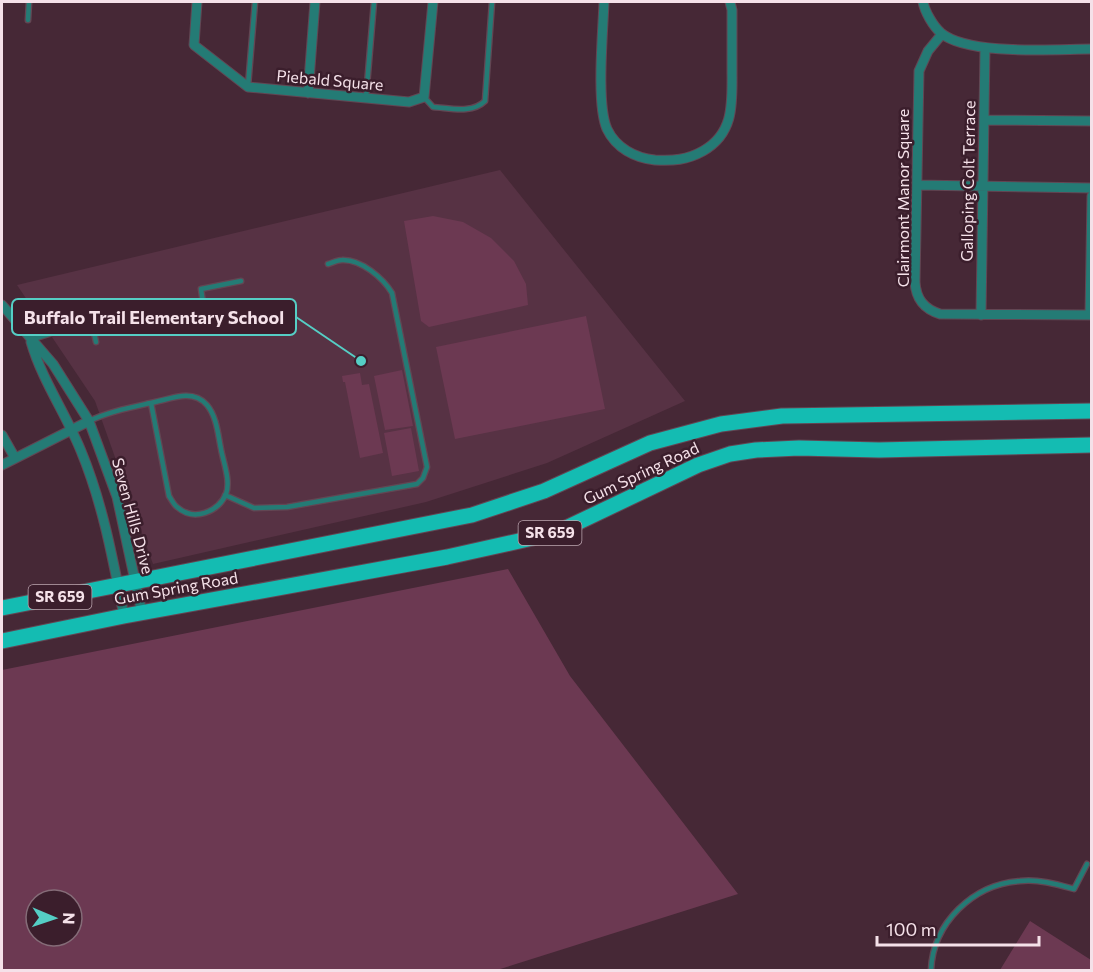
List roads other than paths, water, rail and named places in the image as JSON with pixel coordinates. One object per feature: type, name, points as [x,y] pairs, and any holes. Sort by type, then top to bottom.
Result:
[{"type":"main road","name":"Gum Spring Road","points":[[2,608],[472,515],[544,491],[650,443],[721,424],[782,416],[1092,411]]},
{"type":"main road","name":"Gum Spring Road","points":[[2,641],[124,616],[447,557],[537,537],[564,529],[698,465],[730,454],[798,448],[879,450],[1092,445]]},
{"type":"street","points":[[197,2],[194,45],[248,87]]},
{"type":"street","points":[[308,93],[315,2]]},
{"type":"street","points":[[424,97],[433,2]]},
{"type":"street","points":[[604,2],[602,96],[603,116],[608,129],[617,144],[633,155],[646,159],[673,161],[690,158],[704,151],[716,143],[726,128],[732,97],[732,10],[730,2]]},
{"type":"street","points":[[923,2],[931,21],[942,34],[962,43],[985,48],[1092,50]]},
{"type":"street","name":"Clairmont Manor Square","points":[[942,34],[928,51],[919,71],[915,282],[918,297],[926,308],[940,314],[1091,315]]},
{"type":"street","name":"Galloping Colt Terrace","points":[[981,315],[985,48]]},
{"type":"street","name":"Piebald Square","points":[[248,87],[409,102],[424,97]]},
{"type":"street","points":[[984,120],[1092,121]]},
{"type":"street","points":[[917,185],[1092,188]]},
{"type":"street","points":[[1091,315],[1092,196]]},
{"type":"street","name":"Seven Hills Drive","points":[[2,305],[30,340],[53,363],[89,421],[117,498],[142,613]]},
{"type":"street","name":"Seven Hills Drive","points":[[30,340],[37,363],[72,429],[90,474],[101,509],[124,616]]},
{"type":"street","points":[[2,465],[89,421]]},
{"type":"street","points":[[2,435],[15,458]]},
{"type":"lane","points":[[28,20],[29,2]]},
{"type":"lane","points":[[248,87],[255,2]]},
{"type":"lane","points":[[366,98],[374,2]]},
{"type":"lane","points":[[424,97],[433,107],[472,109],[480,107],[485,101],[492,2]]},
{"type":"lane","points":[[225,495],[254,508],[287,507],[417,484],[423,478],[427,467],[392,293],[385,282],[353,262],[342,260],[328,264]]},
{"type":"lane","points":[[207,323],[201,289],[240,281]]},
{"type":"lane","points":[[30,340],[42,322],[54,313],[68,309],[89,310]]},
{"type":"lane","points":[[30,340],[49,334],[89,310]]},
{"type":"lane","points":[[89,310],[96,342]]},
{"type":"lane","points":[[89,421],[100,416],[151,403],[184,396],[198,398],[214,416],[227,479],[228,491],[213,511],[202,514],[189,513],[176,507],[170,496],[151,403]]},
{"type":"lane","points":[[931,970],[931,961],[940,935],[955,912],[974,896],[995,885],[1021,880],[1048,882],[1074,889],[1087,864]]},
{"type":"place","name":"Buffalo Trail Elementary School","points":[[361,361]]}]
